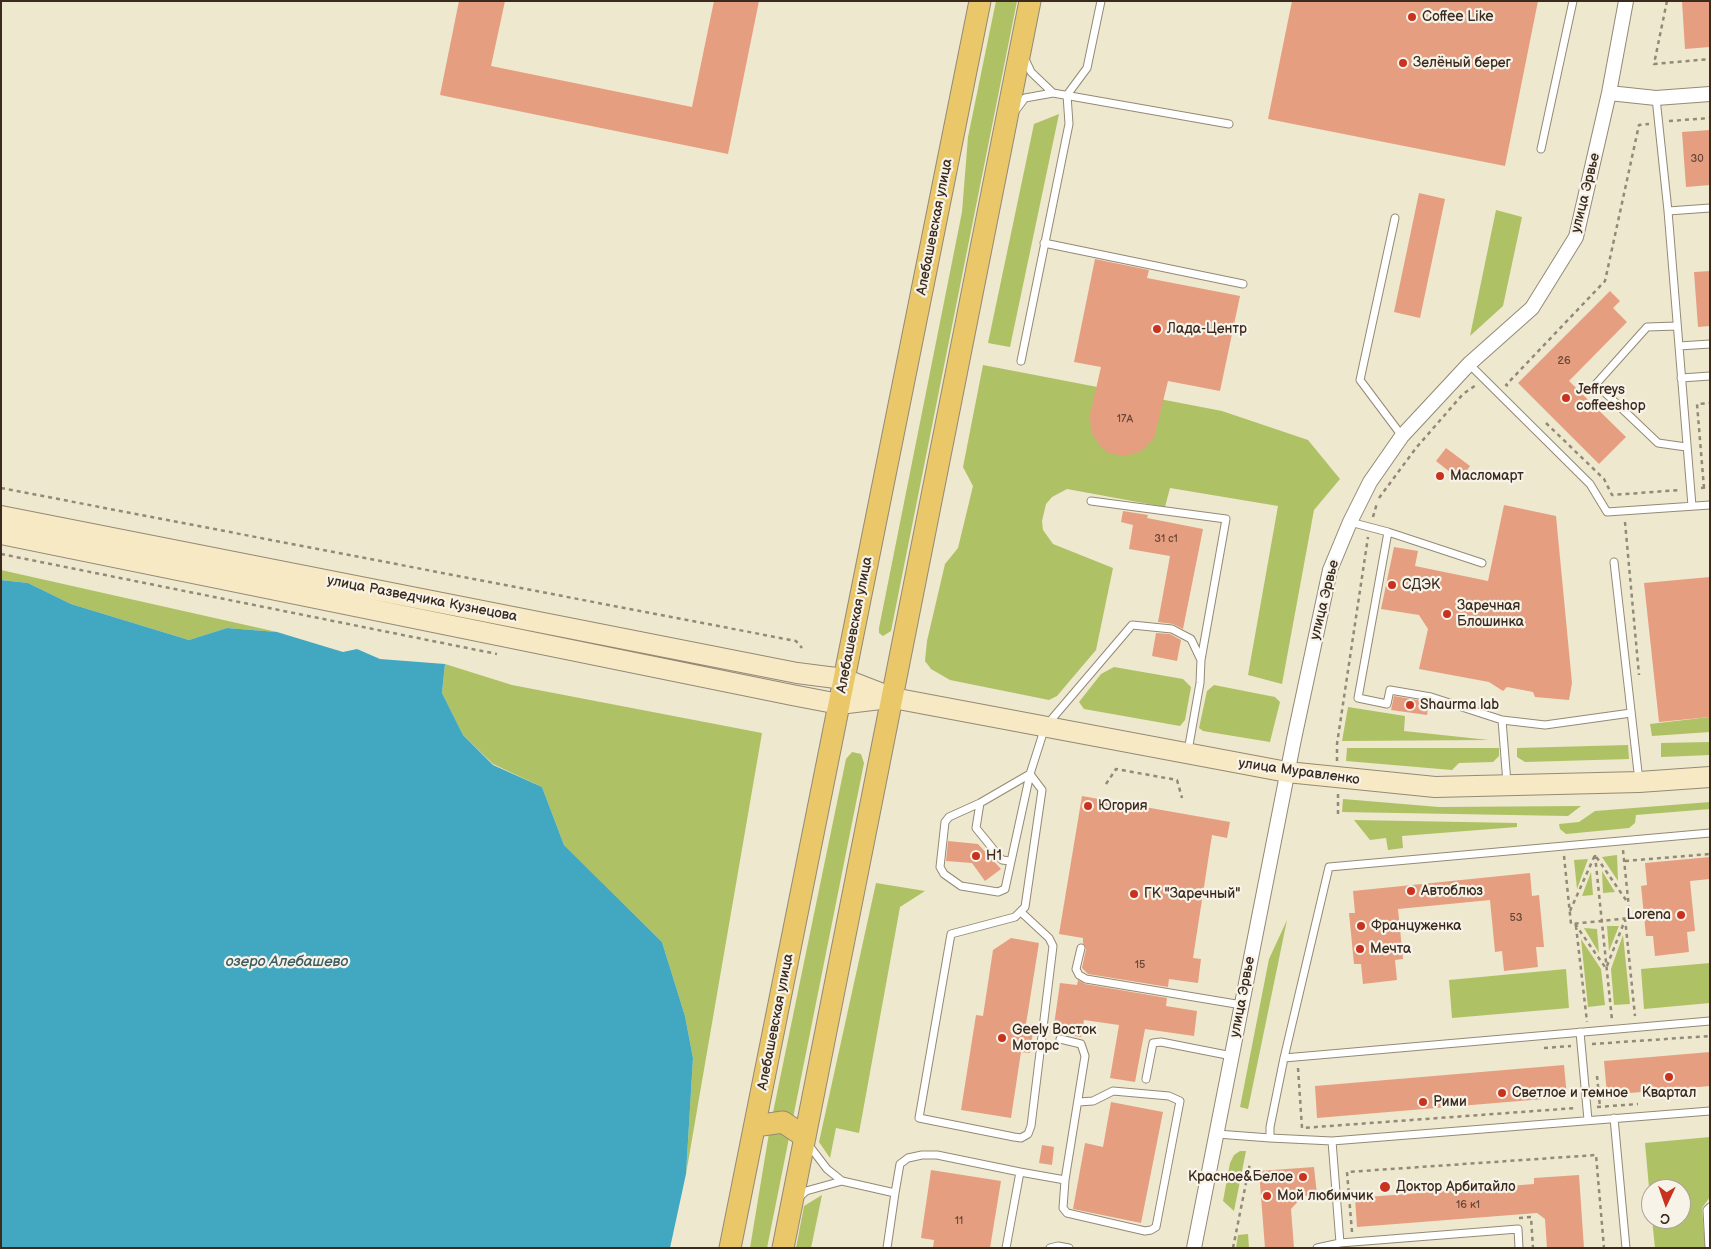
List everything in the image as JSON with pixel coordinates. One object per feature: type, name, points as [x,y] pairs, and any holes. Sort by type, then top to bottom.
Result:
[{"type":"main road","name":"Алебашевская улица","points":[[730,1248],[980,1]]},
{"type":"main road","points":[[783,1248],[1030,1]]},
{"type":"main road","name":"улица Разведчика Кузнецова","points":[[1,516],[797,673],[844,679],[893,698]]},
{"type":"main road","name":"улица Разведчика Кузнецова","points":[[1,534],[839,704],[893,698]]},
{"type":"main road","name":"улица Муравленко","points":[[893,698],[1287,772],[1435,786],[1639,782],[1710,777]]},
{"type":"main road","points":[[754,1126],[783,1122],[792,1126],[805,1137]]},
{"type":"street","name":"улица Эрвье","points":[[1194,1248],[1287,772],[1330,570],[1350,522],[1370,482],[1402,436],[1469,364],[1532,308],[1576,237],[1609,93],[1626,1]]},
{"type":"street","points":[[1609,93],[1656,98],[1710,94]]},
{"type":"lane","points":[[1021,361],[1069,124],[1067,95],[1087,68],[1101,1]]},
{"type":"lane","points":[[1541,149],[1573,1]]},
{"type":"lane","points":[[1020,48],[1031,72],[1053,92]]},
{"type":"lane","points":[[1005,123],[1025,98],[1053,92],[1228,124]]},
{"type":"lane","points":[[1656,98],[1668,211],[1692,506]]},
{"type":"lane","points":[[1668,211],[1710,208]]},
{"type":"lane","points":[[1395,218],[1360,380],[1402,436]]},
{"type":"lane","points":[[1044,243],[1243,284]]},
{"type":"lane","points":[[1677,326],[1647,327],[1596,384],[1658,442],[1686,447]]},
{"type":"lane","points":[[1679,346],[1710,344]]},
{"type":"lane","points":[[1469,364],[1590,484],[1607,512],[1710,505]]},
{"type":"lane","points":[[1681,378],[1710,376]]},
{"type":"lane","points":[[1091,501],[1226,518],[1201,660],[1200,683],[1187,754]]},
{"type":"lane","points":[[1350,522],[1388,532],[1482,563]]},
{"type":"lane","points":[[1388,532],[1358,698],[1387,704],[1390,690],[1431,696],[1502,720],[1545,724],[1631,713]]},
{"type":"lane","points":[[1614,562],[1639,782]]},
{"type":"lane","points":[[1030,774],[980,803],[953,814],[945,822],[940,867],[944,874],[961,886],[998,892],[1005,890],[1030,774],[1045,727],[1132,625],[1172,628],[1190,639],[1201,660]]},
{"type":"lane","points":[[1502,720],[1507,786]]},
{"type":"lane","points":[[1022,913],[1049,938],[1053,946],[1031,1126],[1028,1134],[1021,1138],[1014,1137],[920,1118],[951,934],[1015,917],[1022,913],[1025,907],[1042,790],[1030,774]]},
{"type":"lane","points":[[980,803],[976,828],[1002,860],[1010,861]]},
{"type":"lane","points":[[1270,1138],[1270,1127],[1284,1058],[1329,867],[1710,833]]},
{"type":"lane","points":[[1081,948],[1076,969],[1079,975],[1086,979],[1242,1005]]},
{"type":"lane","points":[[1284,1058],[1710,1021]]},
{"type":"lane","points":[[1584,1032],[1582,1045],[1588,1120]]},
{"type":"lane","points":[[1060,1039],[1081,1044],[1084,1050],[1079,1102],[1065,1180],[1064,1208],[1067,1213],[1151,1230],[1156,1226],[1180,1101],[1169,1096],[1113,1091],[1093,1101],[1079,1102]]},
{"type":"lane","points":[[1146,1079],[1153,1043],[1161,1042],[1232,1056]]},
{"type":"lane","points":[[1217,1134],[1332,1141],[1710,1111]]},
{"type":"lane","points":[[1614,1118],[1626,1248]]},
{"type":"lane","points":[[805,1137],[810,1150],[827,1169],[842,1181],[895,1193]]},
{"type":"lane","points":[[1332,1141],[1340,1243]]},
{"type":"lane","points":[[887,1248],[900,1164],[908,1158],[922,1155],[937,1155],[1065,1180]]},
{"type":"lane","points":[[1006,1248],[1020,1172]]},
{"type":"lane","points":[[792,1203],[806,1191],[842,1181]]},
{"type":"lane","points":[[1710,1207],[1707,1210],[1710,1248]]},
{"type":"lane","points":[[1317,1248],[1340,1243],[1518,1229],[1519,1248]]},
{"type":"lane","points":[[1050,1248],[1058,1246],[1069,1248]]},
{"type":"path","points":[[1667,1],[1654,64],[1710,59]]},
{"type":"path","points":[[1514,391],[1506,385],[1605,281],[1639,125],[1710,118]]},
{"type":"path","points":[[1704,488],[1697,404],[1710,403]]},
{"type":"path","points":[[1541,418],[1604,479],[1612,495],[1710,488]]},
{"type":"path","points":[[1,488],[796,641],[802,648]]},
{"type":"path","points":[[1624,512],[1640,680]]},
{"type":"path","points":[[1,554],[498,655]]},
{"type":"path","points":[[1106,784],[1116,769],[1177,780],[1182,798]]},
{"type":"path","points":[[1563,846],[1571,924],[1630,918],[1623,841]]},
{"type":"path","points":[[1624,862],[1710,854]]},
{"type":"path","points":[[1569,912],[1595,855]]},
{"type":"path","points":[[1595,855],[1629,905]]},
{"type":"path","points":[[1595,855],[1612,1029]]},
{"type":"path","points":[[1606,969],[1625,918]]},
{"type":"path","points":[[1625,918],[1636,1027]]},
{"type":"path","points":[[1575,923],[1606,969]]},
{"type":"path","points":[[1575,923],[1584,1032]]},
{"type":"path","points":[[1541,1048],[1710,1036]]},
{"type":"path","points":[[1297,1065],[1302,1128],[1646,1104]]},
{"type":"path","points":[[1352,1232],[1347,1172],[1596,1154],[1604,1248]]},
{"type":"path","points":[[1233,1248],[1250,1163]]},
{"type":"path","points":[[1511,1219],[1531,1217],[1533,1248]]},
{"type":"green space","points":[[996,1],[1017,1],[891,631],[883,636],[879,633],[879,628],[962,212],[968,137]]},
{"type":"green space","points":[[1059,114],[1010,347],[988,343],[1034,124]]},
{"type":"green space","points":[[1496,210],[1522,217],[1503,306],[1470,336]]},
{"type":"green space","points":[[983,365],[1222,411],[1308,440],[1340,479],[1314,510],[1282,684],[1248,675],[1278,506],[1170,488],[1165,507],[1067,489],[1052,497],[1046,504],[1042,521],[1043,530],[1053,544],[1113,568],[1096,650],[1057,696],[1049,700],[950,680],[931,669],[925,661],[927,641],[945,564],[958,548],[973,486],[963,467]]},
{"type":"green space","points":[[1,570],[277,632],[227,628],[189,640],[71,604],[28,583],[1,580]]},
{"type":"green space","points":[[445,664],[512,685],[762,733],[686,1174],[693,1058],[685,1016],[662,942],[564,845],[542,787],[493,764],[463,735],[442,693]]},
{"type":"green space","points":[[1114,667],[1183,679],[1191,687],[1185,720],[1180,726],[1084,709],[1079,702],[1101,674]]},
{"type":"green space","points":[[1214,685],[1275,697],[1280,702],[1270,742],[1203,731],[1199,728],[1207,691]]},
{"type":"green space","points":[[1348,707],[1405,716],[1404,731],[1489,740],[1342,741]]},
{"type":"green space","points":[[1710,717],[1710,732],[1652,736],[1650,724]]},
{"type":"green space","points":[[1710,742],[1710,755],[1661,757],[1661,743]]},
{"type":"green space","points":[[1628,745],[1629,759],[1525,762],[1517,757],[1517,748]]},
{"type":"green space","points":[[1347,748],[1499,748],[1499,756],[1493,762],[1459,763],[1452,770],[1346,761]]},
{"type":"green space","points":[[852,752],[861,754],[864,763],[767,1248],[750,1248],[770,1127],[846,759]]},
{"type":"green space","points":[[1343,799],[1439,807],[1581,806],[1568,816],[1342,812]]},
{"type":"green space","points":[[1710,802],[1710,809],[1636,815],[1635,823],[1629,828],[1566,834],[1560,829],[1559,824],[1579,822],[1595,811]]},
{"type":"green space","points":[[1354,820],[1517,823],[1517,827],[1402,836],[1403,848],[1388,850],[1386,838],[1370,840]]},
{"type":"green space","points":[[1617,855],[1618,881],[1602,857]]},
{"type":"green space","points":[[1588,859],[1577,889],[1574,860]]},
{"type":"green space","points":[[1602,871],[1615,892],[1603,893]]},
{"type":"green space","points":[[1591,872],[1593,895],[1582,896]]},
{"type":"green space","points":[[876,883],[925,891],[900,907],[859,1133],[836,1128],[830,1158],[819,1142]]},
{"type":"green space","points":[[1287,920],[1248,1109],[1240,1107],[1269,959]]},
{"type":"green space","points":[[1607,926],[1619,926],[1609,951]]},
{"type":"green space","points":[[1584,928],[1597,929],[1599,953]]},
{"type":"green space","points":[[1623,935],[1630,1004],[1614,1005],[1611,969]]},
{"type":"green space","points":[[1581,939],[1601,969],[1605,1005],[1588,1007]]},
{"type":"green space","points":[[1710,963],[1710,1003],[1644,1009],[1641,969]]},
{"type":"green space","points":[[1566,969],[1569,1008],[1452,1018],[1449,980]]},
{"type":"green space","points":[[1710,1137],[1710,1197],[1702,1208],[1705,1248],[1655,1248],[1653,1229],[1691,1229],[1691,1179],[1648,1179],[1645,1143]]},
{"type":"green space","points":[[1240,1151],[1246,1151],[1234,1211],[1223,1201],[1230,1163],[1234,1155]]},
{"type":"green space","points":[[822,1195],[811,1248],[796,1248],[804,1206]]},
{"type":"green space","points":[[1248,1234],[1249,1248],[1236,1248],[1238,1235]]},
{"type":"water","name":"озеро Алебашево","points":[[1,580],[28,583],[71,604],[189,640],[227,628],[277,632],[343,652],[357,649],[380,659],[445,664],[442,693],[463,735],[493,765],[542,787],[564,845],[662,942],[685,1016],[693,1058],[686,1174],[670,1248],[1,1248]]},
{"type":"building","points":[[459,1],[505,1],[491,66],[692,107],[714,1],[759,1],[728,154],[440,95]]},
{"type":"building","name":"Зелёный берег","points":[[1292,1],[1538,1],[1505,166],[1268,119]]},
{"type":"building","points":[[1682,1],[1710,1],[1710,47],[1685,49]]},
{"type":"building","points":[[1710,130],[1710,185],[1686,187],[1682,132]]},
{"type":"building","points":[[1419,193],[1445,199],[1420,318],[1394,312]]},
{"type":"building","name":"Лада-Центр","points":[[1095,259],[1149,270],[1147,278],[1240,296],[1220,391],[1168,381],[1154,438],[1142,451],[1125,456],[1108,453],[1101,447],[1091,432],[1090,415],[1101,367],[1074,362]]},
{"type":"building","points":[[1710,271],[1710,326],[1698,327],[1694,272]]},
{"type":"building","points":[[1610,291],[1620,301],[1613,308],[1627,322],[1569,381],[1626,437],[1599,464],[1518,383]]},
{"type":"building","points":[[1446,448],[1470,466],[1460,480],[1436,461]]},
{"type":"building","points":[[1504,505],[1556,516],[1572,683],[1569,700],[1535,697],[1533,692],[1507,687],[1503,691],[1489,682],[1419,669],[1428,629],[1419,615],[1381,609],[1394,547],[1418,551],[1415,566],[1488,581]]},
{"type":"building","points":[[1123,511],[1148,515],[1147,518],[1203,529],[1183,629],[1173,624],[1158,622],[1170,556],[1129,549],[1133,525],[1121,522]]},
{"type":"building","points":[[1710,577],[1710,717],[1659,722],[1644,583]]},
{"type":"building","points":[[1156,633],[1170,634],[1181,640],[1177,661],[1152,656]]},
{"type":"building","name":"Shaurma lab","points":[[1394,696],[1429,702],[1427,715],[1391,710]]},
{"type":"building","name":"ГК \"Заречный\"","points":[[1082,796],[1230,822],[1227,838],[1212,835],[1193,958],[1201,959],[1198,983],[1169,979],[1168,987],[1088,974],[1082,968],[1086,949],[1083,938],[1059,934]]},
{"type":"building","points":[[948,841],[978,844],[1001,869],[985,881],[972,863],[946,861]]},
{"type":"building","points":[[1710,857],[1710,879],[1690,881],[1695,931],[1687,932],[1689,952],[1655,956],[1653,936],[1646,936],[1641,886],[1647,885],[1645,863]]},
{"type":"building","points":[[1530,873],[1532,896],[1539,895],[1544,947],[1536,947],[1538,967],[1504,971],[1502,951],[1495,952],[1490,900],[1398,909],[1403,959],[1395,960],[1397,980],[1363,984],[1361,964],[1354,964],[1349,913],[1355,913],[1353,891]]},
{"type":"building","name":"Geely Восток Моторс","points":[[1011,938],[1039,943],[1026,1024],[1034,1025],[1030,1053],[1021,1052],[1011,1118],[961,1110],[976,1015],[983,1016],[993,950]]},
{"type":"building","points":[[1078,980],[1085,984],[1167,998],[1166,1006],[1197,1011],[1194,1036],[1145,1029],[1135,1082],[1110,1078],[1119,1025],[1084,1020],[1081,1037],[1053,1032],[1060,983],[1077,985]]},
{"type":"building","points":[[1710,1052],[1710,1086],[1607,1095],[1604,1061]]},
{"type":"building","points":[[1564,1065],[1567,1097],[1317,1118],[1315,1086]]},
{"type":"building","points":[[1111,1102],[1163,1112],[1141,1223],[1073,1209],[1085,1143],[1103,1147]]},
{"type":"building","points":[[1042,1145],[1054,1147],[1052,1165],[1039,1163]]},
{"type":"building","points":[[1314,1167],[1317,1195],[1303,1196],[1291,1209],[1294,1248],[1265,1248],[1259,1171]]},
{"type":"building","points":[[931,1170],[1001,1181],[990,1248],[933,1248],[934,1240],[921,1238]]},
{"type":"building","points":[[1579,1175],[1584,1248],[1547,1248],[1545,1219],[1537,1213],[1357,1227],[1355,1198],[1534,1184],[1534,1178]]},
{"type":"place","name":"Coffee Like","points":[[1412,17]]},
{"type":"place","name":"Зелёный берег","points":[[1403,63]]},
{"type":"place","name":"Лада-Центр","points":[[1157,329]]},
{"type":"place","name":"Jeffreys coffeeshop","points":[[1566,398]]},
{"type":"place","name":"Масломарт","points":[[1440,476]]},
{"type":"place","name":"СДЭК","points":[[1392,585]]},
{"type":"place","name":"Заречная Блошинка","points":[[1447,614]]},
{"type":"place","name":"Shaurma lab","points":[[1410,705]]},
{"type":"place","name":"Югория","points":[[1088,806]]},
{"type":"place","name":"Н1","points":[[976,856]]},
{"type":"place","name":"Автоблюз","points":[[1411,891]]},
{"type":"place","name":"ГК \"Заречный\"","points":[[1134,894]]},
{"type":"place","name":"Lorena","points":[[1681,915]]},
{"type":"place","name":"Француженка","points":[[1361,926]]},
{"type":"place","name":"Мечта","points":[[1360,949]]},
{"type":"place","name":"Geely Восток Моторс","points":[[1002,1038]]},
{"type":"place","name":"Квартал","points":[[1669,1077]]},
{"type":"place","name":"Светлое и темное","points":[[1502,1093]]},
{"type":"place","name":"Рими","points":[[1423,1102]]},
{"type":"place","name":"Красное&Белое","points":[[1303,1177]]},
{"type":"place","name":"Доктор Арбитайло","points":[[1385,1187]]},
{"type":"place","name":"Мой любимчик","points":[[1267,1196]]}]
